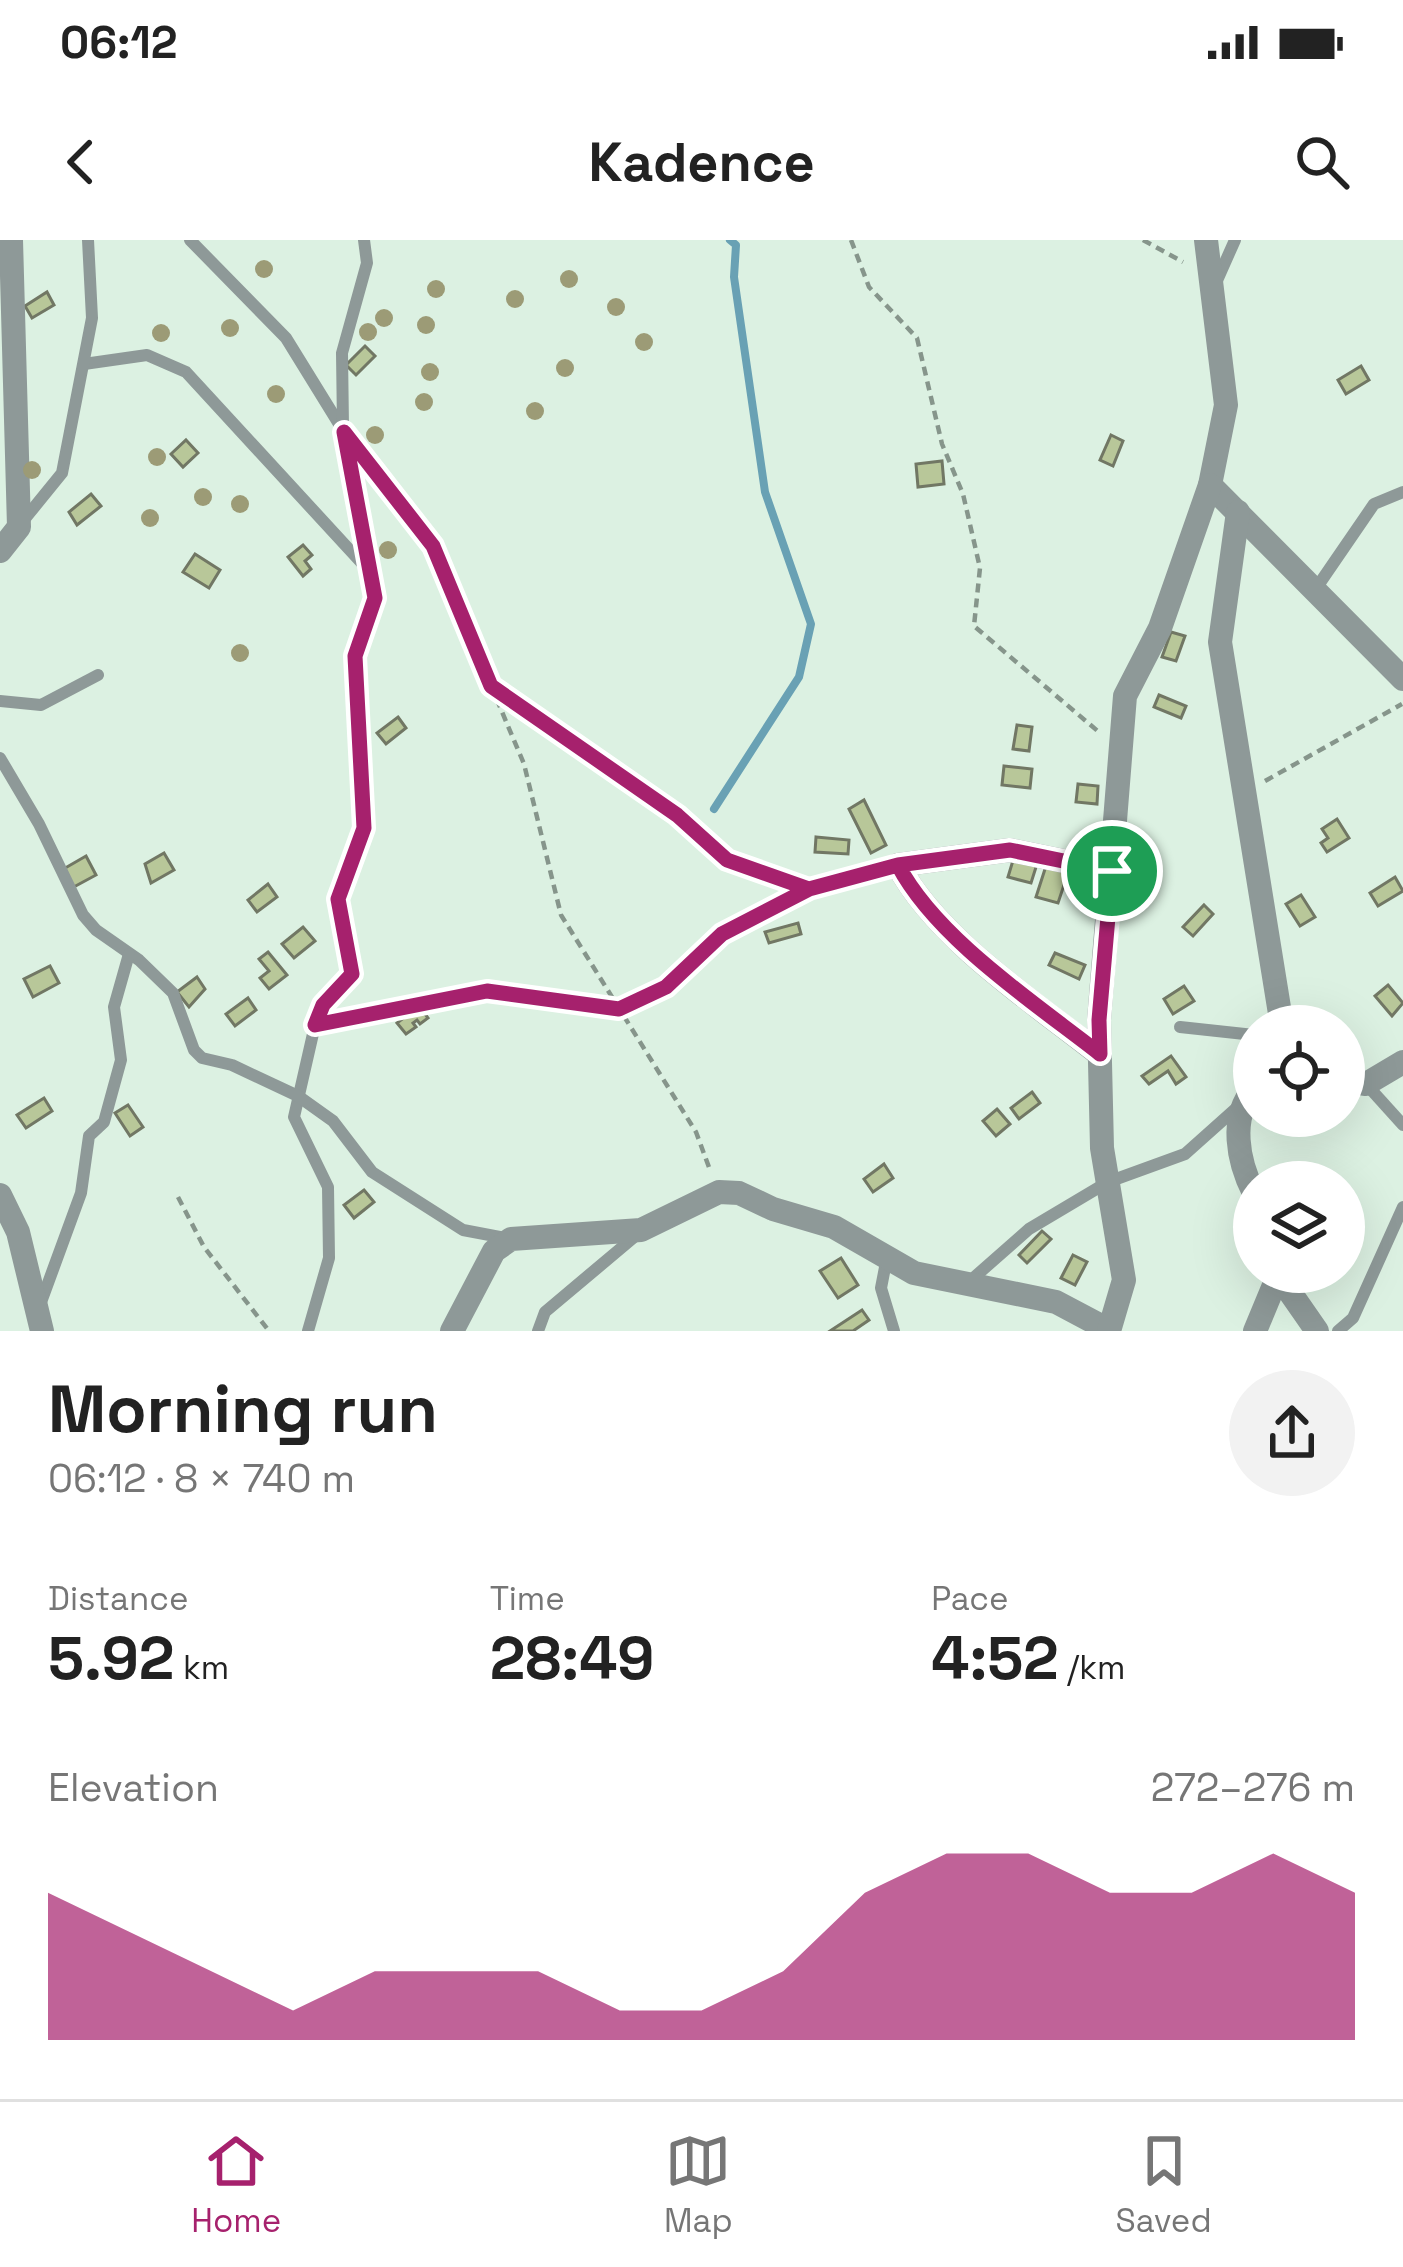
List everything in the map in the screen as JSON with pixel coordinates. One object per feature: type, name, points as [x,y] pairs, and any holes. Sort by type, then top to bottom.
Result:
[{"type":"street","points":[[0,550],[19,527],[11,240]]},
{"type":"street","points":[[452,1331],[494,1251],[511,1239],[641,1230],[719,1192],[739,1193],[773,1209],[834,1227],[914,1273],[1056,1302],[1109,1331],[1124,1280],[1102,1148],[1099,1020],[1125,696],[1160,628],[1210,485],[1226,405],[1206,240]]},
{"type":"street","points":[[1210,485],[1403,679]]},
{"type":"street","points":[[1238,512],[1220,642],[1279,1005]]},
{"type":"street","points":[[1100,1054],[987,966],[911,890],[898,865],[1010,850],[1112,871]]},
{"type":"street","points":[[1365,1078],[1403,1062]]},
{"type":"street","points":[[0,1195],[18,1232],[40,1322]]},
{"type":"street","points":[[1255,1331],[1269,1293]]},
{"type":"street","points":[[1289,1293],[1317,1331]]},
{"type":"lane","points":[[19,527],[62,473],[92,318],[88,240]]},
{"type":"lane","points":[[190,240],[286,338],[344,432]]},
{"type":"lane","points":[[308,1331],[329,1258],[328,1187],[294,1117],[323,1005],[352,974],[338,899],[364,828],[355,656],[375,598],[344,432],[342,352],[367,263],[364,240]]},
{"type":"lane","points":[[1212,292],[1235,240]]},
{"type":"lane","points":[[84,364],[147,355],[186,372],[370,573]]},
{"type":"lane","points":[[1315,590],[1374,504],[1403,492]]},
{"type":"lane","points":[[0,701],[40,705],[98,675]]},
{"type":"lane","points":[[0,758],[39,824],[83,915],[172,993],[202,1058],[232,1065],[298,1096],[333,1121],[372,1172],[463,1230],[511,1239]]},
{"type":"lane","points":[[727,860],[809,889],[898,865]]},
{"type":"lane","points":[[40,1322],[81,1193],[89,1136],[104,1122],[122,1060],[113,1007],[129,953]]},
{"type":"lane","points":[[1180,1027],[1233,1033]]},
{"type":"lane","points":[[1365,1091],[1403,1125]]},
{"type":"lane","points":[[967,1284],[1029,1229],[1108,1182],[1185,1154],[1233,1110]]},
{"type":"lane","points":[[1338,1331],[1362,1301],[1403,1207]]},
{"type":"lane","points":[[538,1331],[545,1312],[641,1230]]},
{"type":"lane","points":[[887,1257],[881,1288],[894,1331]]},
{"type":"path","points":[[850,240],[869,287],[917,338],[942,444],[962,494],[980,568],[974,626],[1057,693],[1121,754]]},
{"type":"path","points":[[1143,240],[1181,261],[1212,292]]},
{"type":"path","points":[[344,432],[433,546],[524,764],[561,915],[696,1132],[719,1192]]},
{"type":"path","points":[[491,686],[677,815],[727,860]]},
{"type":"path","points":[[1245,793],[1403,703]]},
{"type":"path","points":[[315,1025],[487,991],[619,1009],[666,987],[722,934],[809,889]]},
{"type":"path","points":[[178,1198],[204,1247],[269,1331]]},
{"type":"building","points":[[47,292],[54,305],[32,318],[25,306]]},
{"type":"building","points":[[365,346],[375,356],[356,375],[346,365]]},
{"type":"building","points":[[1361,366],[1369,380],[1346,394],[1338,380]]},
{"type":"building","points":[[1111,435],[1123,441],[1113,466],[1100,460]]},
{"type":"building","points":[[186,440],[198,453],[183,467],[171,454]]},
{"type":"building","points":[[942,461],[944,484],[918,487],[916,464]]},
{"type":"building","points":[[91,494],[101,506],[77,525],[69,512]]},
{"type":"building","points":[[303,545],[312,555],[305,561],[311,569],[303,576],[288,557]]},
{"type":"building","points":[[195,554],[220,570],[209,588],[183,572]]},
{"type":"building","points":[[1171,632],[1185,636],[1176,661],[1162,657]]},
{"type":"building","points":[[1159,695],[1186,706],[1181,718],[1154,707]]},
{"type":"building","points":[[398,717],[406,728],[386,744],[377,733]]},
{"type":"building","points":[[1017,725],[1032,727],[1029,751],[1013,749]]},
{"type":"building","points":[[1004,766],[1032,769],[1030,788],[1002,785]]},
{"type":"building","points":[[1078,784],[1098,786],[1097,804],[1076,802]]},
{"type":"building","points":[[864,800],[886,845],[871,853],[849,809]]},
{"type":"building","points":[[1337,819],[1349,838],[1327,852],[1321,843],[1328,838],[1322,829]]},
{"type":"building","points":[[816,837],[849,840],[848,854],[815,852]]},
{"type":"building","points":[[164,853],[174,870],[151,883],[145,864]]},
{"type":"building","points":[[86,856],[96,875],[70,889],[60,871]]},
{"type":"building","points":[[1014,857],[1037,864],[1031,883],[1008,877]]},
{"type":"building","points":[[1046,866],[1068,873],[1058,903],[1036,897]]},
{"type":"building","points":[[1395,877],[1403,891],[1378,906],[1370,893]]},
{"type":"building","points":[[268,884],[277,897],[257,912],[248,900]]},
{"type":"building","points":[[1301,895],[1315,917],[1300,926],[1286,904]]},
{"type":"building","points":[[1204,905],[1213,914],[1193,936],[1183,927]]},
{"type":"building","points":[[798,923],[801,934],[769,943],[765,932]]},
{"type":"building","points":[[303,927],[315,941],[294,958],[282,944]]},
{"type":"building","points":[[268,952],[287,975],[269,989],[260,978],[269,971],[259,959]]},
{"type":"building","points":[[1055,953],[1085,965],[1079,979],[1049,965]]},
{"type":"building","points":[[50,966],[59,983],[33,997],[24,979]]},
{"type":"building","points":[[197,977],[205,989],[189,1007],[177,992]]},
{"type":"building","points":[[1388,985],[1403,1003],[1392,1016],[1375,996]]},
{"type":"building","points":[[1184,986],[1194,1001],[1173,1014],[1164,999]]},
{"type":"building","points":[[248,998],[256,1010],[235,1026],[226,1014]]},
{"type":"building","points":[[419,1006],[428,1018],[420,1024],[417,1020],[406,1034],[397,1023]]},
{"type":"building","points":[[1171,1056],[1186,1077],[1176,1084],[1168,1071],[1149,1084],[1142,1076]]},
{"type":"building","points":[[1032,1092],[1040,1103],[1019,1119],[1011,1108]]},
{"type":"building","points":[[44,1098],[52,1111],[26,1128],[17,1115]]},
{"type":"building","points":[[128,1105],[143,1127],[130,1136],[115,1113]]},
{"type":"building","points":[[997,1109],[1010,1124],[996,1136],[983,1121]]},
{"type":"building","points":[[884,1164],[893,1178],[873,1192],[864,1179]]},
{"type":"building","points":[[364,1190],[374,1202],[354,1218],[344,1205]]},
{"type":"building","points":[[1042,1231],[1051,1239],[1027,1263],[1019,1255]]},
{"type":"building","points":[[1073,1255],[1087,1262],[1075,1285],[1061,1278]]},
{"type":"building","points":[[841,1258],[858,1285],[838,1298],[820,1271]]},
{"type":"building","points":[[862,1310],[869,1320],[853,1331],[830,1331]]},
{"type":"waterway","points":[[714,809],[799,677],[811,624],[765,492],[734,277],[736,245],[730,240]]},
{"type":"route","points":[[1112,871],[1010,850],[898,865],[809,889],[722,934],[666,987],[619,1009],[487,991],[315,1025],[323,1005],[352,974],[338,899],[364,828],[355,656],[375,598],[344,432],[433,546],[491,686],[677,815],[727,860],[809,889],[898,865],[911,890],[987,966],[1100,1054],[1112,871]]}]
